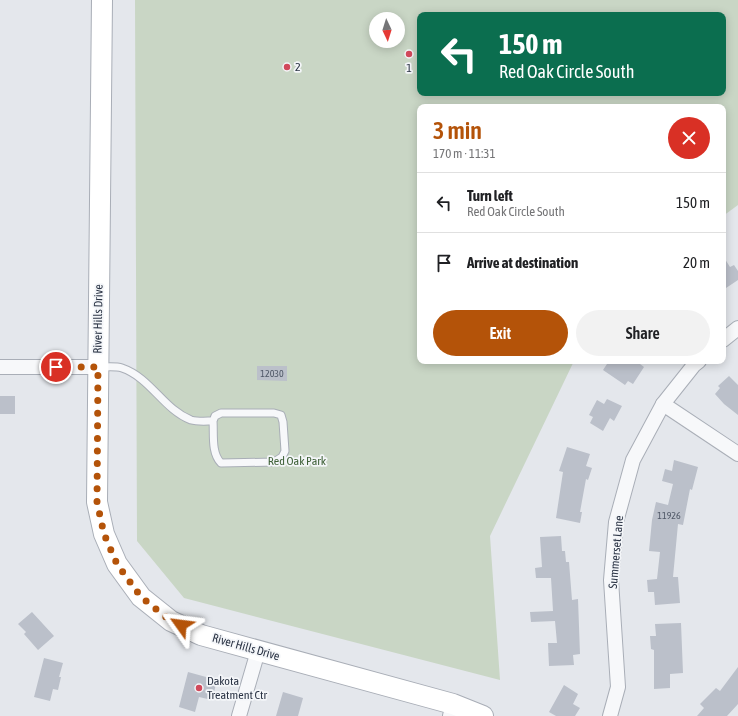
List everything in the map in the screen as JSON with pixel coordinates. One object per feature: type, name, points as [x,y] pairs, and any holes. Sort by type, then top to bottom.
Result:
[{"type":"street","name":"River Hills Drive","points":[[102,0],[97,502],[104,534],[117,564],[141,597],[171,621],[201,634],[452,710],[483,716]]},
{"type":"street","points":[[726,338],[738,328]]},
{"type":"street","name":"Summerset Lane","points":[[610,716],[618,687],[611,580],[616,522],[634,460],[663,404],[695,364]]},
{"type":"street","points":[[0,367],[98,367]]},
{"type":"street","points":[[663,404],[738,454]]},
{"type":"street","points":[[239,716],[258,651]]},
{"type":"lane","points":[[98,367],[120,367],[132,372],[155,391],[174,411],[193,420],[213,421]]},
{"type":"lane","points":[[221,413],[274,413],[281,415],[283,422],[285,451],[282,457],[274,462],[221,463],[217,459],[215,451],[213,421],[215,416],[221,413]]},
{"type":"green space","name":"Red Oak Park","points":[[135,0],[738,0],[738,205],[726,214],[726,104],[417,104],[417,364],[573,364],[490,536],[500,680],[184,598],[137,541]]},
{"type":"building","points":[[726,261],[730,267],[734,265],[738,271],[738,280],[726,288]]},
{"type":"building","points":[[607,364],[640,364],[644,367],[633,384],[628,381],[625,385],[603,370]]},
{"type":"building","points":[[257,366],[287,366],[287,381],[257,380]]},
{"type":"building","points":[[729,376],[738,385],[738,415],[724,404],[715,394],[720,388],[718,386]]},
{"type":"building","points":[[0,396],[15,396],[15,414],[0,414]]},
{"type":"building","points":[[607,399],[622,406],[614,421],[610,418],[603,431],[590,423],[593,417],[589,415],[597,400],[604,404]]},
{"type":"building","points":[[567,447],[590,454],[586,466],[592,468],[588,480],[586,479],[580,512],[582,512],[580,523],[556,518],[563,472],[559,471]]},
{"type":"building","points":[[674,460],[698,467],[692,490],[690,489],[683,525],[678,524],[673,577],[678,577],[680,603],[655,605],[654,592],[648,592],[647,580],[657,579],[660,552],[649,551],[652,520],[656,502],[668,505],[673,484],[662,481],[665,469],[672,471]]},
{"type":"building","points":[[561,536],[562,551],[565,551],[566,562],[569,562],[572,600],[578,599],[580,654],[573,655],[574,665],[549,666],[548,643],[557,643],[555,621],[531,622],[530,612],[553,611],[551,578],[536,578],[535,568],[542,567],[540,537]]},
{"type":"building","points":[[32,612],[54,636],[38,650],[24,634],[26,632],[18,624]]},
{"type":"building","points":[[681,623],[683,673],[670,674],[670,688],[654,689],[654,650],[651,649],[650,636],[656,636],[655,624]]},
{"type":"building","points":[[44,658],[63,663],[59,677],[61,677],[58,690],[53,689],[50,701],[34,697]]},
{"type":"building","points":[[738,667],[738,704],[727,716],[697,716],[704,708],[700,704],[716,688],[720,691]]},
{"type":"building","name":"Dakota Treatment Ctr","points":[[188,672],[217,680],[212,700],[199,697],[195,712],[179,707]]},
{"type":"building","points":[[564,685],[578,694],[573,704],[580,708],[575,716],[556,716],[549,712]]},
{"type":"building","points":[[283,692],[303,698],[298,716],[276,716]]},
{"type":"place","name":"1","points":[[409,54]]},
{"type":"place","name":"2","points":[[287,67]]},
{"type":"place","name":"Dakota Treatment Ctr","points":[[199,688]]},
{"type":"route","points":[[56,367],[98,367],[97,502],[104,534],[117,564],[141,597],[171,621],[181,625]]}]
